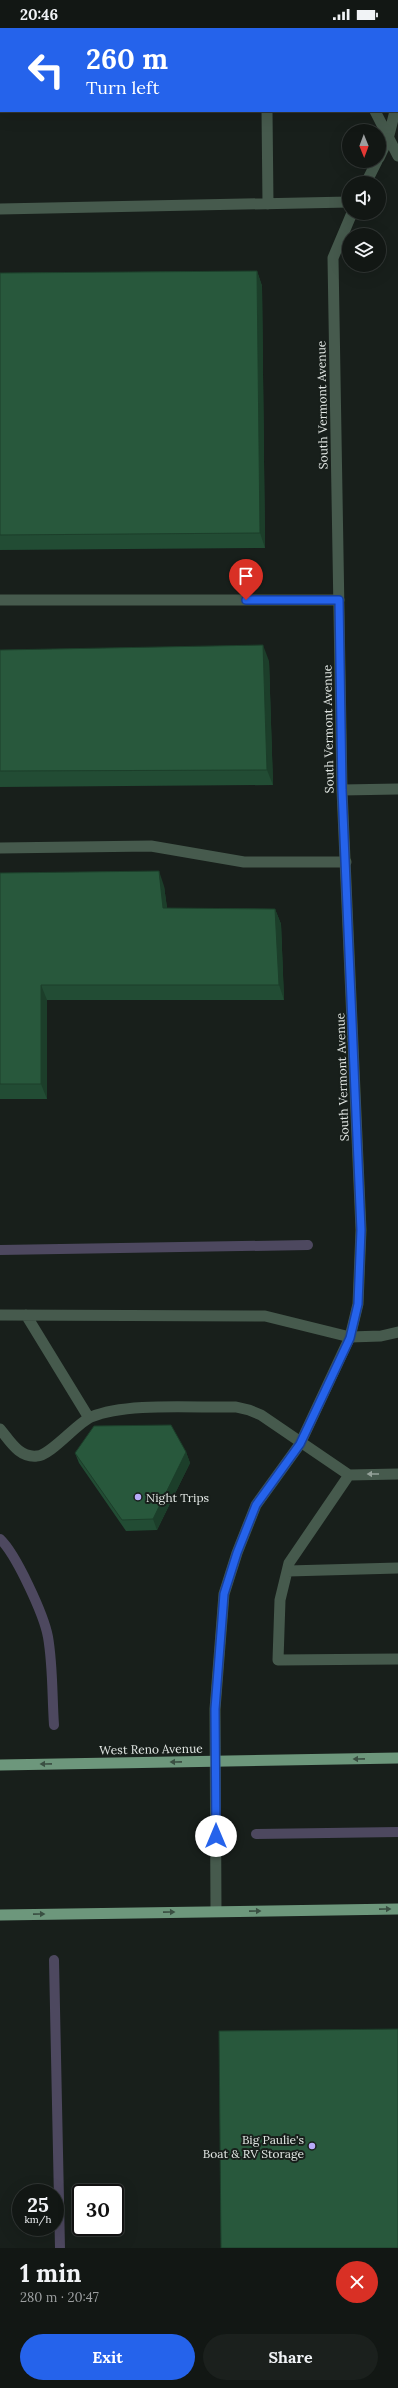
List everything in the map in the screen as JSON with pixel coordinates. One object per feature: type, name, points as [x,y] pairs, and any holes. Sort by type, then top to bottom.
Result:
[{"type":"main road","name":"West Reno Avenue","points":[[0,1765],[398,1758]]},
{"type":"main road","points":[[0,1915],[398,1909]]},
{"type":"street","points":[[267,112],[268,204]]},
{"type":"street","points":[[377,112],[393,139],[398,156]]},
{"type":"street","points":[[386,148],[393,139],[395,112]]},
{"type":"street","points":[[0,209],[342,202]]},
{"type":"street","name":"South Vermont Avenue","points":[[216,1911],[215,1709],[224,1594],[237,1553],[256,1505],[300,1444],[350,1338],[358,1304],[361,1230],[342,790],[333,258],[349,220]]},
{"type":"street","points":[[0,600],[339,600]]},
{"type":"street","points":[[342,790],[398,789]]},
{"type":"street","points":[[0,848],[151,846],[244,862],[346,862]]},
{"type":"street","points":[[0,1315],[265,1316],[350,1338],[381,1336],[398,1332]]},
{"type":"street","points":[[26,1315],[89,1418]]},
{"type":"street","points":[[0,1429],[19,1452],[28,1457],[40,1456],[89,1418],[108,1412],[128,1408],[236,1407],[249,1410],[261,1416],[300,1444],[349,1474],[398,1474]]},
{"type":"street","points":[[349,1474],[289,1563],[280,1600],[278,1660],[398,1659]]},
{"type":"street","points":[[288,1570],[398,1568]]},
{"type":"building","points":[[257,271],[260,533],[0,535],[0,273]]},
{"type":"building","points":[[263,645],[267,770],[0,771],[0,650]]},
{"type":"building","points":[[159,871],[163,908],[275,909],[279,985],[41,985],[41,1084],[0,1084],[0,873]]},
{"type":"building","name":"Night Trips","points":[[171,1425],[186,1452],[153,1519],[122,1520],[75,1453],[94,1426]]},
{"type":"building","name":"Big Paulie's Boat & RV Storage","points":[[398,2029],[398,2248],[221,2248],[219,2031]]},
{"type":"waterway","points":[[0,1250],[308,1245]]},
{"type":"waterway","points":[[0,1539],[14,1558],[28,1585],[41,1615],[48,1637],[51,1659],[54,1725]]},
{"type":"waterway","points":[[256,1834],[398,1832]]},
{"type":"waterway","points":[[54,1960],[60,2248]]},
{"type":"place","name":"Night Trips","points":[[138,1497]]},
{"type":"place","name":"Big Paulie's Boat & RV Storage","points":[[312,2146]]},
{"type":"route","points":[[216,1836],[215,1709],[224,1594],[237,1553],[256,1505],[300,1444],[350,1338],[358,1304],[361,1230],[342,790],[339,600],[246,600]]}]
